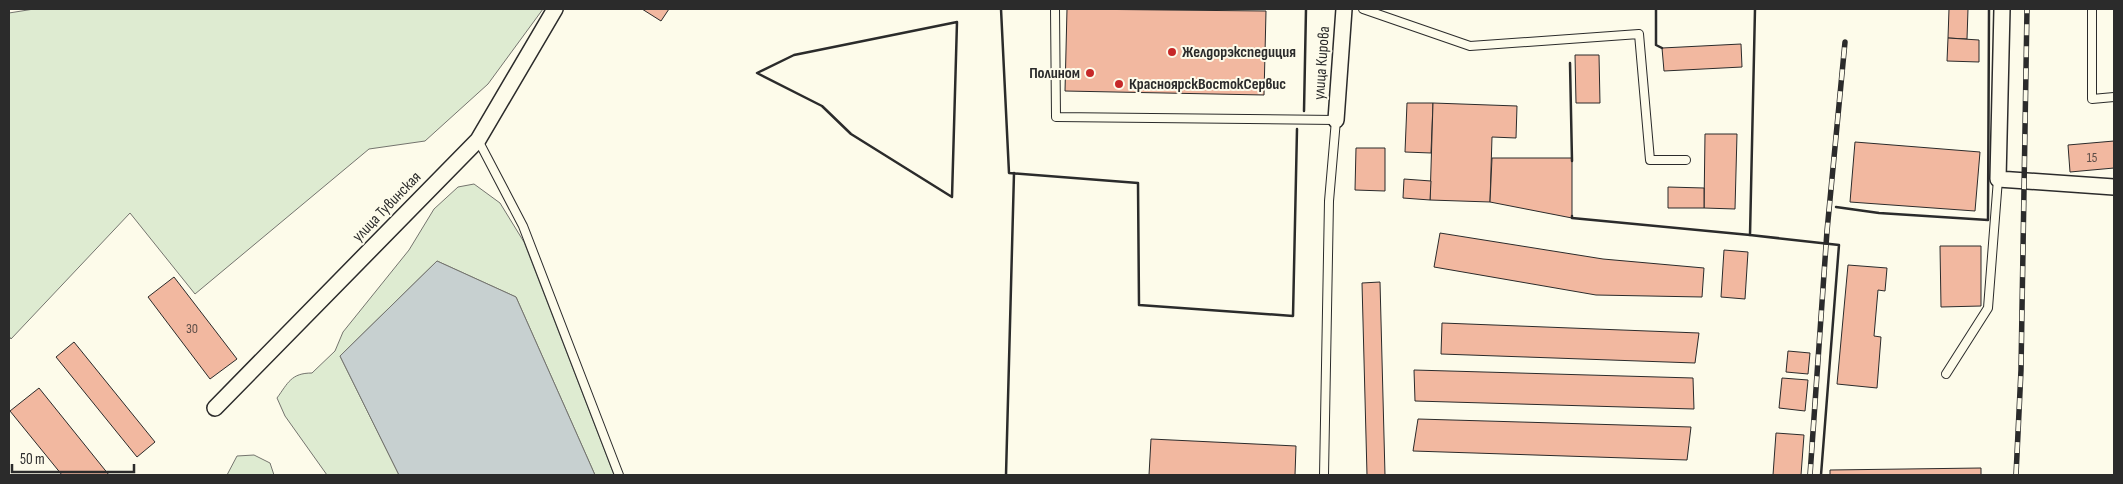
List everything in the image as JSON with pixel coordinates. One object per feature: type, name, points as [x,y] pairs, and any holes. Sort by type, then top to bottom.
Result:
[{"type":"street","name":"улица Тувинская","points":[[215,408],[478,140],[555,9]]},
{"type":"street","name":"улица Кирова","points":[[1336,120],[1344,9]]},
{"type":"street","points":[[2002,9],[1998,179],[2114,187]]},
{"type":"lane","points":[[1055,9],[1056,116],[1336,120],[1329,201],[1324,475]]},
{"type":"lane","points":[[1363,9],[1470,46],[1640,34],[1650,160],[1686,160]]},
{"type":"lane","points":[[2092,9],[2092,99],[2114,97]]},
{"type":"lane","points":[[478,140],[523,226],[619,475]]},
{"type":"lane","points":[[1946,374],[1988,308],[1998,179]]},
{"type":"green space","points":[[34,9],[543,9],[488,84],[425,141],[369,149],[195,294],[130,213],[11,339],[9,336],[9,13]]},
{"type":"green space","points":[[474,184],[500,203],[524,242],[614,475],[595,475],[516,297],[437,261],[340,356],[399,475],[327,475],[285,416],[277,398],[287,383],[299,375],[312,373],[335,351],[343,332],[409,250],[434,209],[458,187]]},
{"type":"green space","points":[[254,455],[270,463],[274,475],[227,475],[237,456]]},
{"type":"shaded area","points":[[437,261],[516,297],[595,475],[399,475],[340,356]]},
{"type":"building","points":[[642,9],[669,9],[661,21]]},
{"type":"building","points":[[1067,9],[1266,11],[1264,95],[1065,91]]},
{"type":"building","points":[[1949,9],[1968,9],[1967,39],[1948,38]]},
{"type":"building","points":[[1948,38],[1979,40],[1979,62],[1947,61]]},
{"type":"building","points":[[1741,44],[1742,67],[1664,71],[1662,48]]},
{"type":"building","points":[[1575,55],[1599,55],[1600,103],[1576,103]]},
{"type":"building","points":[[1407,103],[1433,103],[1431,153],[1405,152]]},
{"type":"building","points":[[1433,103],[1517,106],[1516,138],[1492,137],[1490,202],[1430,200]]},
{"type":"building","points":[[1705,134],[1737,134],[1735,209],[1704,208]]},
{"type":"building","points":[[2114,141],[2114,168],[2070,172],[2068,145]]},
{"type":"building","points":[[1855,142],[1980,152],[1975,211],[1850,202]]},
{"type":"building","points":[[1356,148],[1385,148],[1385,191],[1355,190]]},
{"type":"building","points":[[1492,158],[1572,158],[1572,218],[1490,202]]},
{"type":"building","points":[[1404,179],[1431,181],[1430,200],[1403,198]]},
{"type":"building","points":[[1668,187],[1704,188],[1704,208],[1668,208]]},
{"type":"building","points":[[1440,233],[1603,259],[1704,268],[1702,297],[1596,295],[1434,267]]},
{"type":"building","points":[[1940,246],[1981,246],[1981,306],[1941,307]]},
{"type":"building","points":[[1724,250],[1748,252],[1745,299],[1721,297]]},
{"type":"building","points":[[1848,265],[1887,268],[1885,291],[1878,290],[1874,336],[1881,337],[1877,388],[1837,384]]},
{"type":"building","points":[[174,277],[237,359],[210,379],[148,297]]},
{"type":"building","points":[[1380,282],[1385,475],[1367,475],[1362,283]]},
{"type":"building","points":[[1442,323],[1699,333],[1695,363],[1441,354]]},
{"type":"building","points":[[74,342],[155,442],[137,457],[56,357]]},
{"type":"building","points":[[1788,351],[1810,353],[1808,374],[1786,372]]},
{"type":"building","points":[[1414,370],[1693,378],[1694,409],[1415,401]]},
{"type":"building","points":[[1782,378],[1808,380],[1805,411],[1779,408]]},
{"type":"building","points":[[39,388],[109,475],[62,475],[10,411]]},
{"type":"building","points":[[1418,419],[1691,427],[1687,460],[1413,451]]},
{"type":"building","points":[[1776,433],[1804,435],[1801,475],[1773,475]]},
{"type":"building","points":[[1151,439],[1296,446],[1295,475],[1149,475]]},
{"type":"building","points":[[1981,468],[1981,475],[1830,475],[1830,470]]},
{"type":"railway","points":[[2016,475],[2021,370],[2027,9]]},
{"type":"railway","points":[[1810,475],[1827,231],[1845,42]]},
{"type":"wall","points":[[1001,9],[1009,173],[1138,183],[1139,305],[1293,316],[1297,129]]},
{"type":"wall","points":[[1304,111],[1306,9]]},
{"type":"wall","points":[[1656,9],[1656,45],[1662,48]]},
{"type":"wall","points":[[1755,9],[1750,235],[1839,245],[1821,475]]},
{"type":"wall","points":[[1836,207],[1879,213],[1988,220],[1989,9]]},
{"type":"wall","points":[[957,22],[952,197],[851,134],[822,106],[757,73],[794,55],[957,22]]},
{"type":"wall","points":[[1570,63],[1572,161]]},
{"type":"wall","points":[[1006,475],[1014,173]]},
{"type":"wall","points":[[1572,216],[1572,218],[1750,235]]},
{"type":"place","name":"Желдорэкспедиция","points":[[1172,52]]},
{"type":"place","name":"Полином","points":[[1090,73]]},
{"type":"place","name":"КрасноярскВостокСервис","points":[[1119,84]]}]
